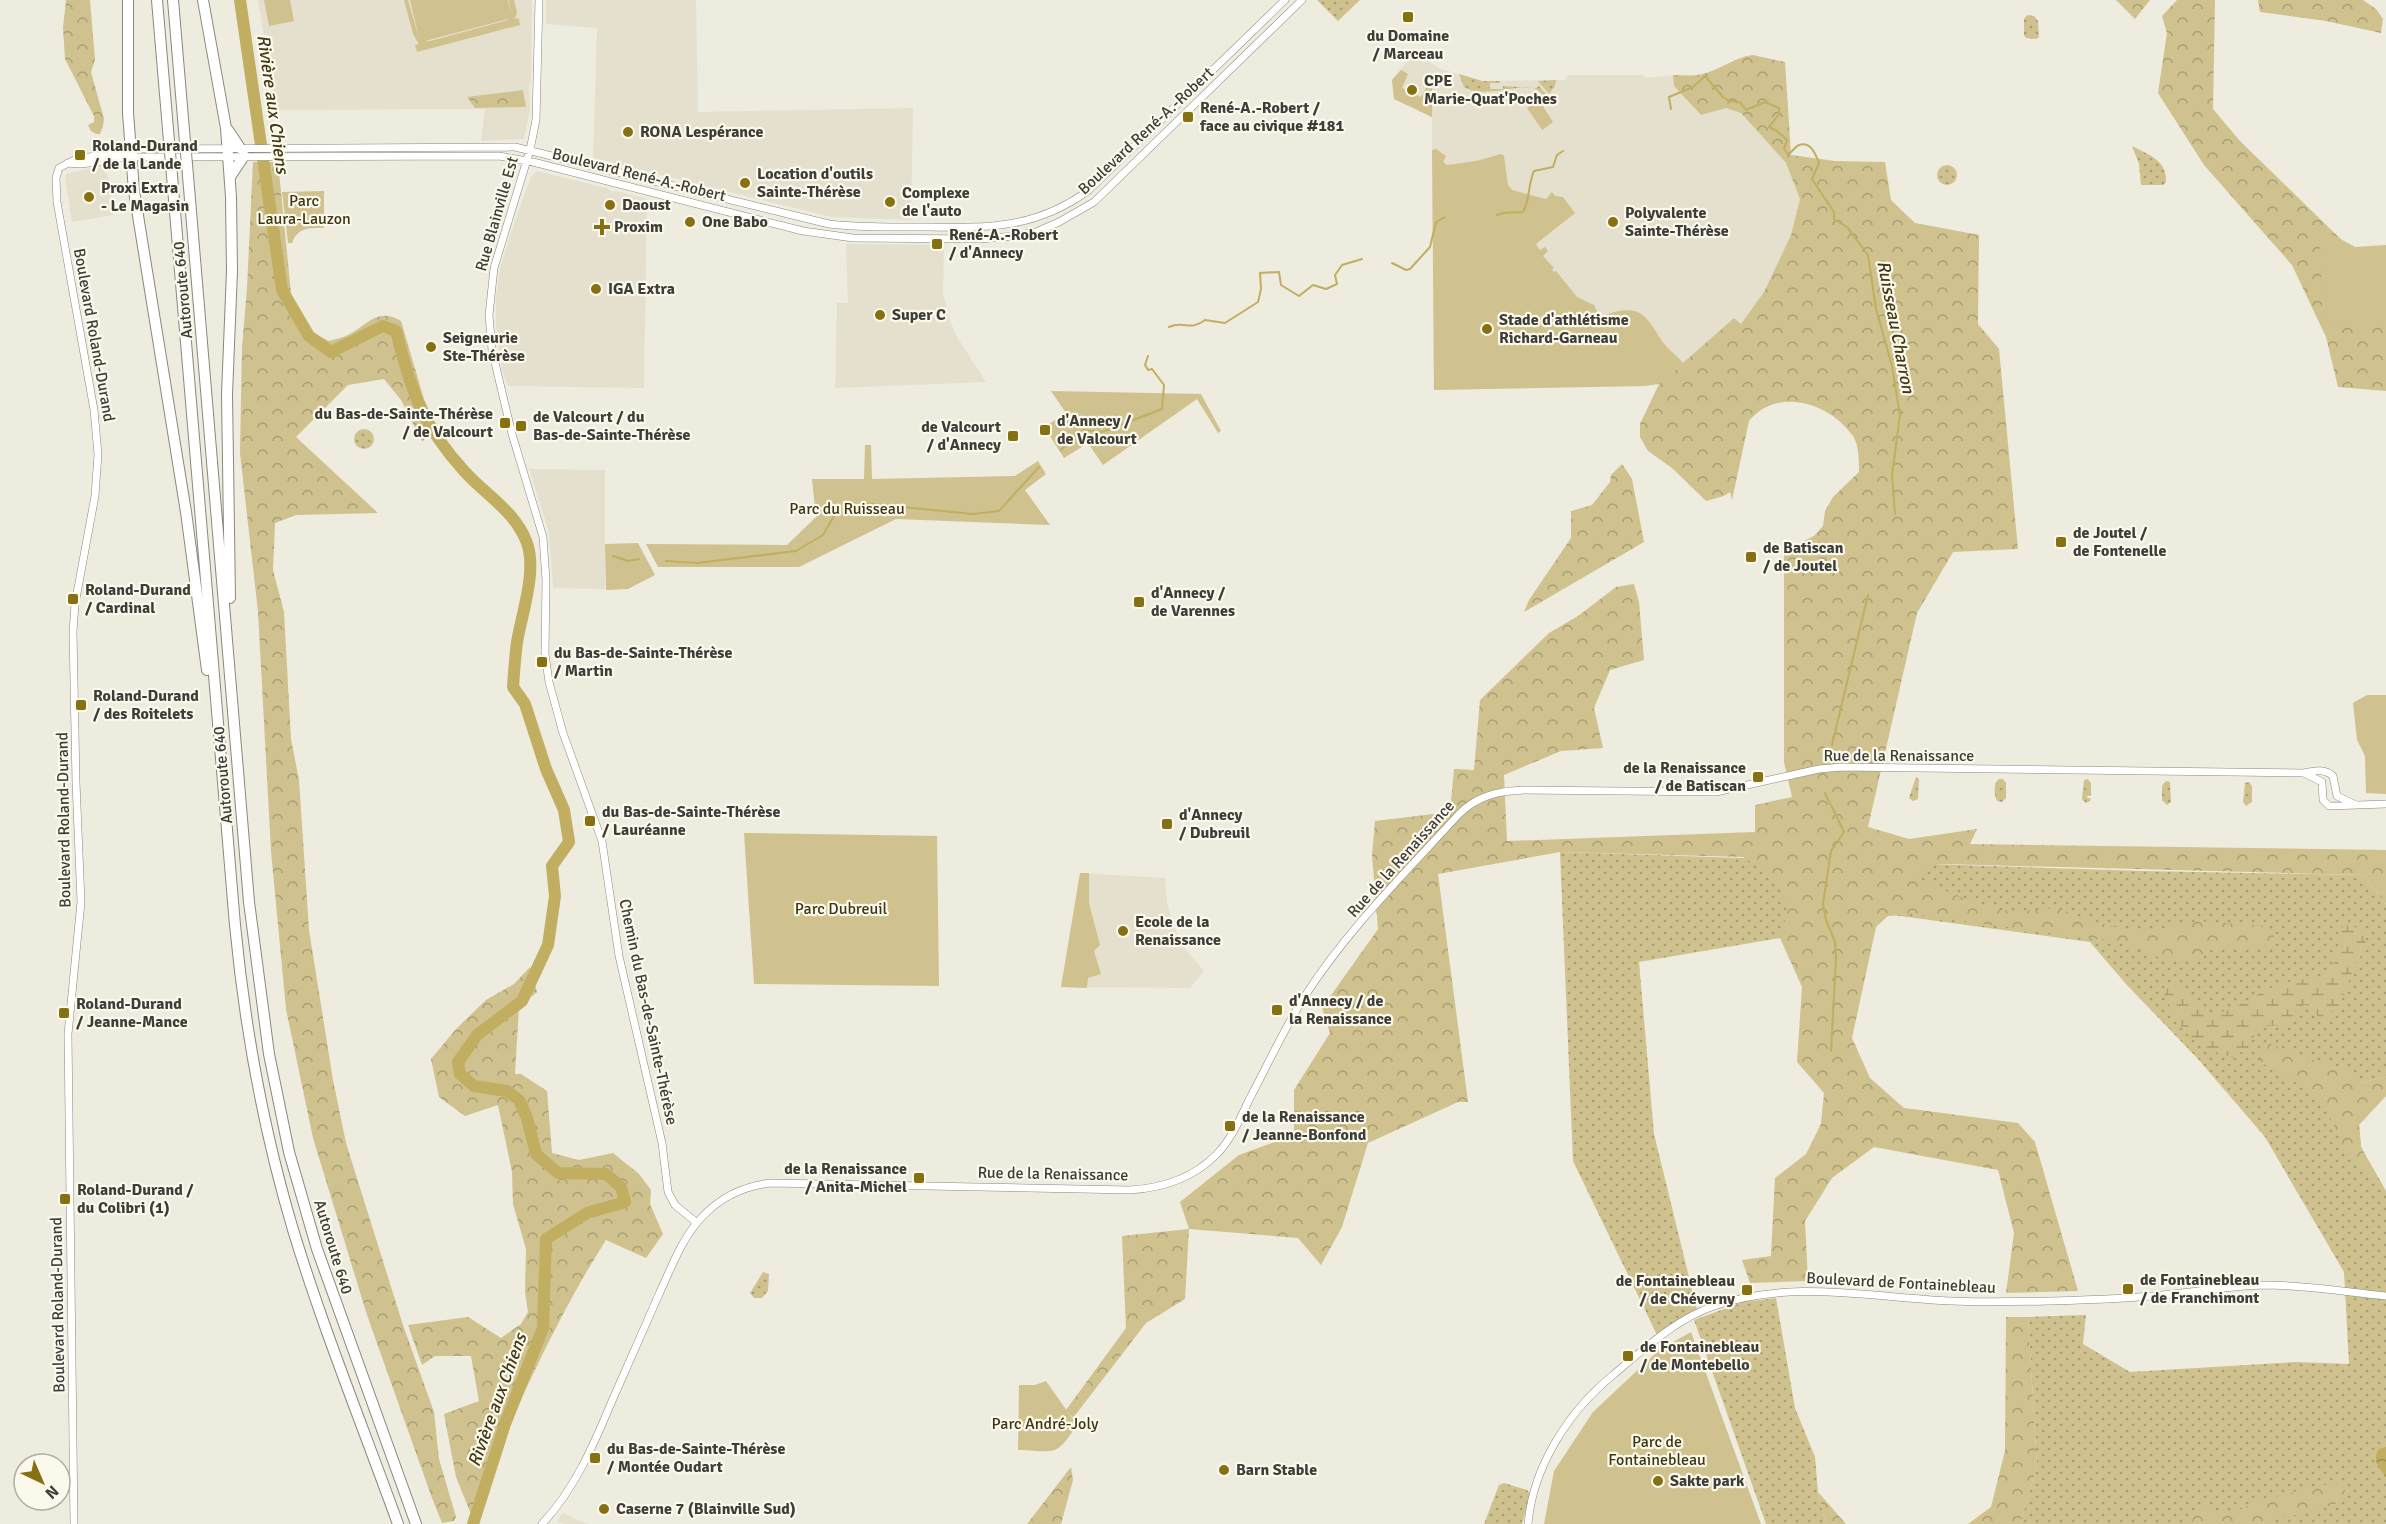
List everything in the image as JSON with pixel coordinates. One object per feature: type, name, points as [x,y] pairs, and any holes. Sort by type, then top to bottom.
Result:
[{"type":"highway","points":[[128,0],[127,89],[130,154],[139,230],[186,512],[199,621],[221,756]]},
{"type":"highway","name":"Autoroute 640","points":[[157,0],[241,979],[253,1056],[288,1211],[313,1292],[398,1524]]},
{"type":"highway","name":"Autoroute 640","points":[[173,0],[254,955],[269,1054],[282,1124],[324,1273],[416,1524]]},
{"type":"highway","points":[[203,0],[226,128],[230,177],[232,248],[226,436],[230,682]]},
{"type":"highway","points":[[226,128],[248,152],[230,177]]},
{"type":"street","name":"Rue Blainville Est","points":[[512,434],[492,350],[490,303],[497,253],[530,150],[537,110],[539,0]]},
{"type":"street","name":"Boulevard René-A.-Robert","points":[[248,152],[270,148],[505,146],[530,150],[829,224],[876,227],[1013,225],[1055,212],[1089,190],[1285,0]]},
{"type":"street","name":"Boulevard René-A.-Robert","points":[[130,154],[248,152],[272,156],[483,156],[526,161],[820,234],[875,239],[989,239],[1018,236],[1059,222],[1099,198],[1302,0]]},
{"type":"street","name":"Boulevard Roland-Durand","points":[[74,1524],[68,1034],[81,902],[73,632],[75,604],[96,489],[98,453],[90,389],[57,202],[57,172],[61,167],[76,159],[130,154]]},
{"type":"street","name":"Chemin du Bas-de-Sainte-Thérèse","points":[[512,434],[544,543],[546,659],[549,686],[563,733],[602,841],[616,942],[663,1148],[668,1192],[675,1205],[697,1223]]},
{"type":"street","name":"Rue de la Renaissance","points":[[697,1223],[713,1206],[742,1188],[771,1183],[1130,1190],[1164,1186],[1188,1176],[1214,1156],[1231,1135],[1294,1014],[1338,951],[1459,814],[1471,803],[1489,794],[1524,790],[1716,792],[1818,769],[1842,767],[2304,773],[2318,770],[2329,772],[2334,778],[2337,796],[2354,804]]},
{"type":"street","points":[[2304,773],[2322,782],[2324,800],[2327,805],[2340,807],[2354,804],[2386,804]]},
{"type":"street","points":[[542,1524],[562,1499],[590,1452],[666,1279],[697,1223]]},
{"type":"street","name":"Boulevard de Fontainebleau","points":[[1528,1524],[1536,1485],[1543,1469],[1559,1437],[1585,1401],[1618,1371],[1677,1325],[1713,1306],[1742,1298],[1797,1291],[1970,1301],[2084,1300],[2264,1285],[2309,1287],[2386,1296]]},
{"type":"shaded area","points":[[258,0],[532,0],[530,109],[524,139],[481,141],[485,109],[276,110]]},
{"type":"shaded area","points":[[546,0],[696,0],[698,112],[913,108],[911,220],[831,217],[593,158],[597,28],[546,24]]},
{"type":"shaded area","name":"Polyvalente Sainte-Thérèse","points":[[1414,53],[1441,69],[1482,81],[1565,80],[1568,75],[1644,75],[1645,78],[1673,75],[1674,86],[1741,113],[1786,163],[1800,199],[1791,235],[1764,292],[1741,324],[1734,318],[1659,384],[1434,390],[1432,117],[1394,99],[1392,80]]},
{"type":"shaded area","points":[[105,164],[104,172],[108,176],[113,215],[72,222],[66,174]]},
{"type":"shaded area","points":[[537,171],[647,199],[644,388],[508,386],[502,370],[496,324],[496,297],[500,268],[517,215],[531,177]]},
{"type":"shaded area","points":[[846,244],[939,245],[944,251],[943,292],[948,316],[957,337],[986,382],[835,388],[837,303],[848,303]]},
{"type":"shaded area","points":[[529,469],[605,470],[605,589],[553,588],[549,532]]},
{"type":"shaded area","name":"Ecole de la Renaissance","points":[[1080,873],[1165,878],[1167,903],[1174,928],[1186,950],[1204,971],[1190,988],[1061,987]]},
{"type":"shaded area","points":[[562,1513],[588,1524],[563,1524],[558,1521]]},
{"type":"green space","points":[[66,0],[90,0],[95,60],[91,72],[104,119],[100,134],[91,131],[88,125],[94,122],[94,116],[65,59],[63,28]]},
{"type":"green space","points":[[264,0],[290,0],[294,21],[269,26]]},
{"type":"green space","points":[[404,0],[408,0],[419,38],[410,0],[508,0],[511,13],[509,0],[514,0],[517,12],[515,19],[519,18],[520,25],[417,52],[415,45],[419,44],[413,34]],"holes":[[[508,19],[508,20],[425,41]]]},
{"type":"green space","points":[[1317,0],[1360,0],[1338,21]]},
{"type":"green space","points":[[2116,0],[2150,0],[2135,19]]},
{"type":"green space","points":[[2177,0],[2215,0],[2213,109],[2239,140],[2357,255],[2386,252],[2386,391],[2338,387],[2326,337],[2292,265],[2204,165],[2158,93],[2167,33],[2162,16]]},
{"type":"green space","points":[[2258,0],[2363,0],[2376,9],[2383,19],[2381,33],[2326,21],[2260,12]]},
{"type":"green space","points":[[2027,15],[2034,16],[2038,21],[2039,37],[2036,39],[2026,38],[2024,35],[2024,19]]},
{"type":"green space","points":[[1753,55],[1785,62],[1791,155],[1835,161],[1885,162],[1891,200],[1915,223],[1979,235],[1978,324],[1999,349],[2018,549],[1953,552],[1917,613],[1868,827],[1909,839],[1977,829],[1970,844],[2386,850],[2386,904],[2363,875],[1942,864],[1926,867],[1920,871],[1916,878],[1980,905],[2014,912],[2058,908],[2081,918],[2124,929],[2166,928],[2198,921],[2265,926],[2273,933],[2274,939],[2270,945],[2235,950],[2222,947],[2213,948],[2191,961],[2162,959],[2115,940],[1912,914],[1888,916],[1876,927],[1852,1038],[1870,1078],[1904,1108],[2018,1123],[2035,1142],[2078,1291],[2006,1293],[2014,1233],[1998,1170],[1874,1147],[1832,1178],[1805,1221],[1808,1281],[1750,1283],[1742,1260],[1771,1256],[1775,1178],[1806,1154],[1821,1124],[1824,1093],[1797,1062],[1802,987],[1780,938],[1788,908],[1782,892],[1766,872],[1743,857],[1560,852],[1438,874],[1468,1102],[1458,1102],[1368,1143],[1342,1227],[1321,1265],[1298,1238],[1189,1229],[1180,1202],[1239,1155],[1294,1135],[1294,1090],[1330,1033],[1322,1008],[1378,929],[1372,855],[1375,821],[1450,812],[1454,769],[1474,770],[1480,700],[1549,633],[1578,616],[1616,587],[1634,584],[1639,602],[1644,660],[1610,670],[1594,708],[1603,748],[1561,751],[1504,775],[1507,841],[1755,832],[1755,805],[1792,797],[1784,762],[1784,556],[1787,549],[1814,536],[1823,526],[1825,511],[1833,497],[1859,472],[1855,439],[1843,424],[1818,408],[1803,403],[1774,404],[1761,410],[1749,421],[1732,500],[1730,492],[1706,501],[1672,468],[1648,451],[1640,437],[1640,424],[1659,384],[1734,318],[1741,324],[1764,292],[1791,235],[1800,199],[1786,163],[1741,113],[1726,108],[1701,115],[1674,86],[1673,75],[1705,73]]},
{"type":"green space","points":[[1401,70],[1408,74],[1402,88],[1421,97],[1428,83],[1432,83],[1432,117],[1394,99],[1392,80]]},
{"type":"green space","points":[[1459,74],[1482,81],[1500,81],[1500,83],[1490,83],[1490,89],[1503,89],[1503,86],[1527,87],[1492,92],[1473,91],[1464,87]]},
{"type":"green space","points":[[1556,80],[1549,94],[1538,81]]},
{"type":"green space","points":[[1539,86],[1548,97],[1545,99],[1539,91],[1530,88]]},
{"type":"green space","points":[[523,90],[526,107],[475,108],[467,97]]},
{"type":"green space","points":[[1539,100],[1553,122],[1542,130],[1527,108]]},
{"type":"green space","points":[[2132,146],[2156,159],[2164,168],[2166,182],[2163,185],[2141,185],[2139,164]]},
{"type":"green space","points":[[1436,149],[1446,156],[1443,162],[1447,165],[1476,161],[1501,154],[1504,156],[1508,185],[1512,190],[1546,199],[1552,192],[1555,196],[1563,197],[1575,213],[1536,244],[1540,250],[1545,247],[1548,251],[1543,256],[1554,268],[1552,270],[1556,271],[1577,297],[1594,305],[1597,311],[1591,317],[1594,321],[1613,312],[1628,310],[1642,314],[1666,346],[1683,363],[1659,384],[1644,386],[1434,390],[1432,150]]},
{"type":"green space","points":[[253,162],[278,162],[293,313],[312,332],[329,341],[348,335],[379,317],[393,317],[401,321],[424,399],[439,432],[422,441],[401,400],[384,379],[348,385],[296,437],[378,513],[296,515],[275,523],[273,570],[284,612],[291,739],[299,780],[309,930],[333,1080],[346,1143],[403,1325],[434,1412],[439,1459],[456,1517],[454,1521],[442,1523],[367,1315],[313,1138],[286,1009],[271,851],[258,612],[240,453],[242,347]]},
{"type":"green space","points":[[1947,165],[1954,168],[1957,175],[1954,182],[1947,185],[1940,182],[1937,175],[1940,168]]},
{"type":"green space","name":"Parc Laura-Lauzon","points":[[324,191],[324,228],[301,231],[292,243],[288,243],[282,192]]},
{"type":"green space","points":[[2319,227],[2355,247],[2386,245],[2386,321],[2350,321],[2323,325]]},
{"type":"green space","points":[[1051,391],[1201,394],[1221,431],[1218,433],[1197,399],[1103,465],[1088,443],[1064,458],[1044,427],[1066,413]]},
{"type":"green space","points":[[364,429],[371,432],[374,439],[371,446],[364,449],[357,446],[354,439],[357,432]]},
{"type":"green space","name":"Parc du Ruisseau","points":[[865,445],[871,445],[872,479],[1015,476],[1038,461],[1046,474],[1025,490],[1050,525],[896,519],[799,567],[658,567],[646,544],[787,545],[816,517],[812,479],[864,479]]},
{"type":"green space","points":[[1622,464],[1632,479],[1644,542],[1524,612],[1529,600],[1571,538],[1571,511],[1592,505],[1610,482],[1611,475]]},
{"type":"green space","points":[[638,543],[655,575],[628,589],[606,590],[605,544]]},
{"type":"green space","points":[[2367,695],[2386,695],[2386,794],[2366,793],[2365,756],[2357,740],[2353,703]]},
{"type":"green space","points":[[1916,777],[1919,779],[1918,799],[1913,801],[1909,798]]},
{"type":"green space","points":[[1999,779],[2003,779],[2006,783],[2006,798],[2002,802],[1997,801],[1995,792]]},
{"type":"green space","points":[[2088,779],[2091,784],[2091,795],[2086,797],[2091,799],[2086,803],[2082,799],[2084,780]]},
{"type":"green space","points":[[2166,781],[2170,782],[2171,802],[2167,805],[2162,800],[2162,786]]},
{"type":"green space","points":[[2249,782],[2252,786],[2252,802],[2246,806],[2243,802],[2245,783]]},
{"type":"green space","name":"Parc Dubreuil","points":[[744,833],[937,836],[939,986],[754,984]]},
{"type":"green space","points":[[1560,852],[2143,871],[2363,875],[2386,904],[2386,1076],[2362,1083],[2359,1125],[2361,1147],[2386,1191],[2386,1524],[2020,1524],[2037,1466],[2028,1317],[2086,1315],[2083,1344],[2130,1372],[2296,1362],[2349,1364],[2344,1272],[2265,1137],[2198,1059],[2126,984],[2090,942],[1893,915],[1780,938],[1639,962],[1654,1134],[1698,1314],[1659,1339],[1573,1161]]},
{"type":"green space","points":[[1080,873],[1089,873],[1089,903],[1100,945],[1094,951],[1101,974],[1088,978],[1087,988],[1061,987]]},
{"type":"green space","points":[[2350,923],[2365,935],[2366,947],[2353,970],[2342,999],[2324,1020],[2306,1005],[2299,1006],[2284,1024],[2258,1029],[2250,1044],[2234,1058],[2207,1048],[2190,1037],[2183,1029],[2164,994],[2167,987],[2186,989],[2208,1012],[2218,1012],[2232,1009],[2279,984],[2325,976],[2334,963],[2343,925]]},
{"type":"green space","points":[[530,967],[537,992],[519,1007],[515,1074],[521,1074],[547,1091],[552,1153],[579,1160],[613,1153],[639,1174],[651,1190],[650,1204],[663,1234],[646,1258],[606,1240],[550,1340],[471,1514],[456,1477],[444,1414],[479,1401],[471,1356],[435,1356],[422,1365],[408,1325],[468,1317],[501,1338],[521,1324],[528,1312],[525,1292],[526,1249],[513,1204],[512,1172],[498,1105],[465,1116],[439,1097],[431,1059],[456,1029],[486,1000],[514,984]]},
{"type":"green space","points":[[2268,1043],[2303,1057],[2349,1070],[2362,1083],[2386,1076],[2386,1096],[2359,1125],[2361,1147],[2381,1186],[2347,1152],[2324,1105],[2309,1090],[2260,1062],[2259,1048]]},
{"type":"green space","points":[[1189,1229],[1185,1299],[1146,1323],[1073,1418],[1066,1410],[1126,1328],[1122,1236]]},
{"type":"green space","points":[[763,1272],[769,1274],[768,1291],[762,1298],[754,1298],[750,1293]]},
{"type":"green space","points":[[1776,1298],[1795,1408],[1815,1457],[1818,1492],[1826,1524],[1766,1524],[1694,1320],[1743,1302]]},
{"type":"green space","points":[[2006,1317],[2028,1317],[2037,1466],[2020,1524],[1968,1524],[1991,1507],[2005,1451]]},
{"type":"green space","name":"Parc de Fontainebleau","points":[[1691,1332],[1761,1524],[1544,1524],[1554,1471],[1593,1412],[1659,1350]]},
{"type":"green space","name":"Parc André-Joly","points":[[1046,1381],[1077,1425],[1059,1448],[1048,1451],[1018,1450],[1019,1385],[1035,1385]]},
{"type":"green space","points":[[1071,1467],[1073,1480],[1061,1524],[1027,1524]]},
{"type":"green space","points":[[1504,1483],[1527,1490],[1530,1494],[1522,1524],[1484,1524],[1499,1485]]},
{"type":"green space","points":[[2340,1484],[2347,1493],[2339,1503],[2298,1515],[2275,1516],[2262,1524],[2193,1524],[2191,1514],[2204,1506],[2214,1511],[2237,1511],[2258,1501],[2323,1485]]},
{"type":"green space","points":[[1818,1492],[1846,1524],[1826,1524]]},
{"type":"water","points":[[2386,1447],[2386,1478],[2377,1464],[2376,1457],[2379,1449]]},
{"type":"waterway","name":"Rivière aux Chiens","points":[[240,0],[282,290],[309,336],[331,352],[383,326],[396,331],[413,390],[428,423],[465,472],[508,513],[522,532],[530,554],[530,579],[517,642],[513,687],[525,704],[546,769],[564,810],[569,842],[552,866],[555,896],[548,945],[522,1001],[477,1035],[458,1062],[460,1074],[474,1086],[507,1091],[519,1100],[527,1118],[536,1154],[558,1173],[606,1174],[621,1187],[625,1202],[587,1213],[546,1239],[543,1328],[505,1424],[473,1524]]},
{"type":"waterway","name":"Ruisseau Charron","points":[[1671,109],[1669,97],[1693,87],[1705,76],[1723,97],[1729,101],[1740,102],[1746,110],[1765,102],[1779,108],[1779,114],[1769,127],[1787,140],[1784,149],[1788,154],[1803,144],[1815,153],[1819,163],[1812,179],[1834,212],[1834,219],[1847,227],[1868,255],[1876,309],[1892,366],[1900,415],[1892,475],[1895,514]]},
{"type":"waterway","name":"Ruisseau Charron","points":[[1497,215],[1523,212],[1534,171],[1553,167],[1557,155],[1563,151]]},
{"type":"waterway","name":"Ruisseau Charron","points":[[1392,263],[1406,270],[1410,269],[1430,247],[1436,222],[1445,217]]},
{"type":"waterway","name":"Ruisseau Charron","points":[[1169,327],[1190,326],[1205,320],[1225,323],[1258,302],[1261,289],[1260,273],[1279,272],[1281,285],[1299,296],[1313,285],[1326,289],[1337,284],[1335,275],[1342,265],[1362,259]]},
{"type":"waterway","name":"Ruisseau Charron","points":[[1061,450],[1075,435],[1084,430],[1102,432],[1162,409],[1164,385],[1152,369],[1148,370],[1145,365],[1148,356]]},
{"type":"waterway","name":"Ruisseau Charron","points":[[666,561],[697,563],[796,551],[823,535],[834,516],[862,503],[973,514],[999,511],[1039,467]]},
{"type":"waterway","name":"Ruisseau Charron","points":[[528,550],[533,550]]},
{"type":"waterway","name":"Ruisseau Charron","points":[[613,556],[628,561],[639,559]]},
{"type":"waterway","name":"Ruisseau Charron","points":[[1832,745],[1868,595]]},
{"type":"waterway","name":"Ruisseau Charron","points":[[1825,793],[1844,832],[1831,851],[1823,904],[1826,920],[1835,942],[1836,958],[1831,1051]]},
{"type":"place","name":"du Domaine / Marceau","points":[[1408,17]]},
{"type":"place","name":"CPE Marie-Quat'Poches","points":[[1412,90]]},
{"type":"place","name":"René-A.-Robert / face au civique #181","points":[[1188,117]]},
{"type":"place","name":"RONA Lespérance","points":[[628,132]]},
{"type":"place","name":"Roland-Durand / de la Lande","points":[[80,155]]},
{"type":"place","name":"Location d'outils Sainte-Thérèse","points":[[745,183]]},
{"type":"place","name":"Proxi Extra - Le Magasin","points":[[89,197]]},
{"type":"place","name":"Complexe de l'auto","points":[[890,202]]},
{"type":"place","name":"Daoust","points":[[610,205]]},
{"type":"place","name":"One Babo","points":[[690,222]]},
{"type":"place","name":"Polyvalente Sainte-Thérèse","points":[[1613,222]]},
{"type":"place","name":"Proxim","points":[[602,227]]},
{"type":"place","name":"René-A.-Robert / d'Annecy","points":[[937,244]]},
{"type":"place","name":"IGA Extra","points":[[596,289]]},
{"type":"place","name":"Super C","points":[[880,315]]},
{"type":"place","name":"Stade d'athlétisme Richard-Garneau","points":[[1487,329]]},
{"type":"place","name":"Seigneurie Ste-Thérèse","points":[[431,347]]},
{"type":"place","name":"du Bas-de-Sainte-Thérèse / de Valcourt","points":[[505,423]]},
{"type":"place","name":"de Valcourt / du Bas-de-Sainte-Thérèse","points":[[521,426]]},
{"type":"place","name":"d'Annecy / de Valcourt","points":[[1045,430]]},
{"type":"place","name":"de Valcourt / d'Annecy","points":[[1013,436]]},
{"type":"place","name":"de Joutel / de Fontenelle","points":[[2061,542]]},
{"type":"place","name":"de Batiscan / de Joutel","points":[[1751,557]]},
{"type":"place","name":"Roland-Durand / Cardinal","points":[[73,599]]},
{"type":"place","name":"d'Annecy / de Varennes","points":[[1139,602]]},
{"type":"place","name":"du Bas-de-Sainte-Thérèse / Martin","points":[[542,662]]},
{"type":"place","name":"Roland-Durand / des Roitelets","points":[[81,705]]},
{"type":"place","name":"de la Renaissance / de Batiscan","points":[[1758,777]]},
{"type":"place","name":"du Bas-de-Sainte-Thérèse / Lauréanne","points":[[590,821]]},
{"type":"place","name":"d'Annecy / Dubreuil","points":[[1167,824]]},
{"type":"place","name":"Ecole de la Renaissance","points":[[1123,931]]},
{"type":"place","name":"d'Annecy / de la Renaissance","points":[[1277,1010]]},
{"type":"place","name":"Roland-Durand / Jeanne-Mance","points":[[64,1013]]},
{"type":"place","name":"de la Renaissance / Jeanne-Bonfond","points":[[1230,1126]]},
{"type":"place","name":"de la Renaissance / Anita-Michel","points":[[919,1178]]},
{"type":"place","name":"Roland-Durand / du Colibri (1)","points":[[65,1199]]},
{"type":"place","name":"de Fontainebleau / de Franchimont","points":[[2128,1289]]},
{"type":"place","name":"de Fontainebleau / de Chéverny","points":[[1747,1290]]},
{"type":"place","name":"de Fontainebleau / de Montebello","points":[[1628,1356]]},
{"type":"place","name":"du Bas-de-Sainte-Thérèse / Montée Oudart","points":[[595,1458]]},
{"type":"place","name":"Barn Stable","points":[[1224,1470]]},
{"type":"place","name":"Sakte park","points":[[1658,1481]]},
{"type":"place","name":"Caserne 7 (Blainville Sud)","points":[[604,1509]]}]
